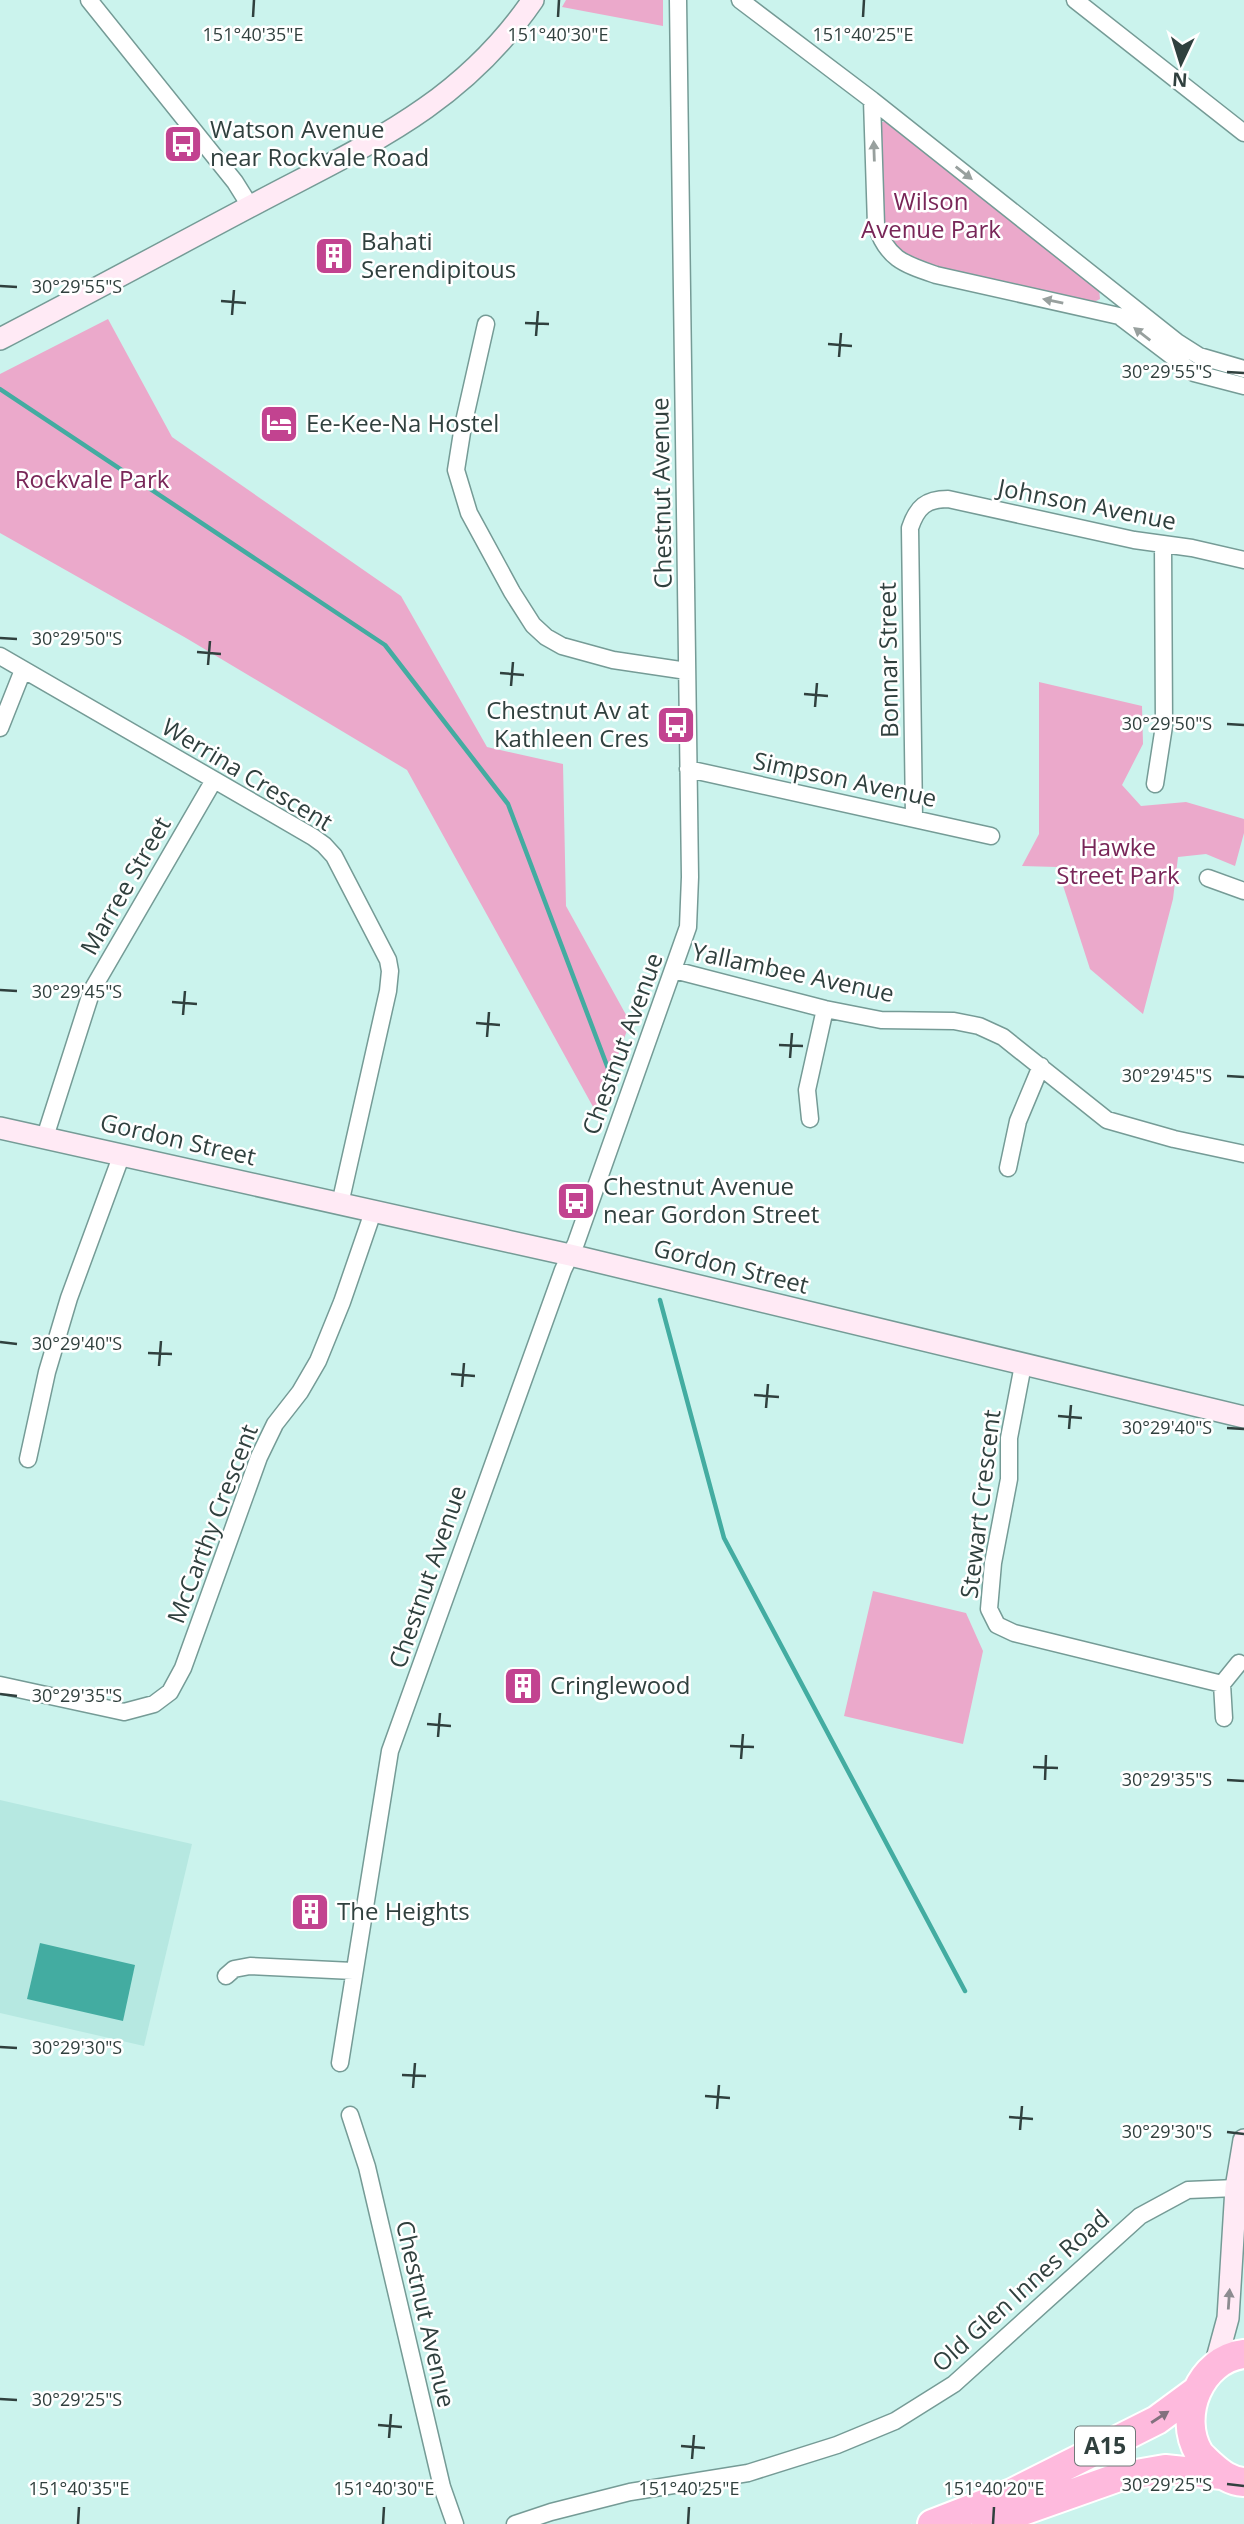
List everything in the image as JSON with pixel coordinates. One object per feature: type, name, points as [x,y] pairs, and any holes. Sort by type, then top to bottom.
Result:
[{"type":"highway","name":"A15","points":[[932,2524],[1012,2493],[1157,2420],[1195,2392],[1216,2366],[1236,2355],[1244,2354]]},
{"type":"highway","name":"A15","points":[[1195,2392],[1189,2423],[1199,2453],[1237,2483]]},
{"type":"highway","name":"A15","points":[[986,2524],[1119,2477],[1166,2469],[1237,2483]]},
{"type":"street","points":[[89,0],[235,182],[250,206]]},
{"type":"street","name":"Chestnut Avenue","points":[[340,2063],[390,1751],[688,927],[690,877],[678,0]]},
{"type":"street","points":[[740,0],[872,100],[1172,348],[1199,356],[1238,376]]},
{"type":"street","points":[[1075,0],[1244,133]]},
{"type":"street","points":[[0,339],[102,288],[403,125],[468,76],[500,43],[526,3]]},
{"type":"street","points":[[872,100],[876,225],[881,239],[894,257],[906,265],[936,275],[1124,310]]},
{"type":"street","points":[[486,324],[456,470],[469,513],[512,592],[533,625],[562,646],[613,660],[687,671]]},
{"type":"street","name":"Johnson Avenue","points":[[922,504],[936,499],[948,499],[1244,560]]},
{"type":"street","name":"Bonnar Street","points":[[914,818],[910,528],[922,504]]},
{"type":"street","points":[[1155,784],[1164,726],[1163,544]]},
{"type":"street","name":"Werrina Crescent","points":[[0,656],[324,845],[334,856],[388,960],[390,971],[388,991],[340,1204]]},
{"type":"street","points":[[0,728],[23,670]]},
{"type":"street","name":"Simpson Avenue","points":[[688,769],[991,836]]},
{"type":"street","name":"Marree Street","points":[[45,1138],[92,990],[214,780]]},
{"type":"street","points":[[1208,877],[1244,891]]},
{"type":"street","name":"Yallambee Avenue","points":[[674,970],[825,1009],[881,1020],[954,1021],[979,1026],[1003,1037],[1107,1120],[1244,1154]]},
{"type":"street","points":[[810,1119],[807,1090],[825,1009]]},
{"type":"street","points":[[1008,1168],[1018,1121],[1041,1066]]},
{"type":"street","name":"Gordon Street","points":[[0,1128],[570,1255],[1244,1417]]},
{"type":"street","points":[[27,1459],[47,1372],[69,1298],[122,1154]]},
{"type":"street","name":"McCarthy Crescent","points":[[0,1685],[124,1712],[154,1704],[170,1692],[183,1668],[259,1457],[275,1424],[300,1392],[318,1361],[373,1212]]},
{"type":"street","name":"Stewart Crescent","points":[[1023,1365],[1009,1438],[1009,1479],[993,1563],[989,1609],[997,1625],[1014,1633],[1222,1684]]},
{"type":"street","points":[[1224,1718],[1222,1684],[1239,1663]]},
{"type":"street","points":[[226,1976],[234,1969],[250,1966],[353,1970]]},
{"type":"street","name":"Chestnut Avenue","points":[[350,2115],[367,2167],[442,2487],[455,2524]]},
{"type":"street","points":[[1216,2366],[1228,2318],[1236,2196],[1244,2140]]},
{"type":"street","name":"Old Glen Innes Road","points":[[515,2524],[630,2492],[748,2473],[837,2445],[895,2421],[954,2384],[1140,2216],[1188,2190],[1236,2196]]},
{"type":"street","points":[[1236,2196],[1244,2244]]},
{"type":"shaded area","points":[[0,1800],[192,1844],[144,2046],[0,2013]]},
{"type":"green space","points":[[566,0],[663,0],[663,26],[562,7]]},
{"type":"green space","name":"Wilson Avenue Park","points":[[889,121],[1099,289],[1100,299],[1092,303],[911,262],[884,236],[880,123]]},
{"type":"green space","name":"Rockvale Park","points":[[108,319],[172,437],[401,596],[487,747],[563,764],[566,906],[630,1022],[597,1114],[407,770],[186,638],[0,533],[0,374]]},
{"type":"green space","name":"Hawke Street Park","points":[[1039,682],[1142,706],[1143,744],[1122,785],[1141,806],[1186,802],[1244,819],[1244,833],[1235,866],[1206,854],[1178,857],[1173,899],[1143,1014],[1090,969],[1057,867],[1022,866],[1039,834]]},
{"type":"green space","points":[[873,1591],[966,1613],[983,1651],[963,1744],[844,1716]]},
{"type":"water","points":[[40,1943],[135,1965],[123,2021],[27,1999]]},
{"type":"waterway","points":[[0,389],[385,645],[508,804],[609,1071]]},
{"type":"waterway","points":[[660,1300],[724,1538],[965,1991]]},
{"type":"place","name":"Watson Avenue near Rockvale Road","points":[[183,144]]},
{"type":"place","name":"Bahati Serendipitous","points":[[334,256]]},
{"type":"place","name":"Ee-Kee-Na Hostel","points":[[279,424]]},
{"type":"place","name":"Chestnut Av at Kathleen Cres","points":[[676,725]]},
{"type":"place","name":"Chestnut Avenue near Gordon Street","points":[[576,1201]]},
{"type":"place","name":"Cringlewood","points":[[523,1686]]},
{"type":"place","name":"The Heights","points":[[310,1912]]}]
